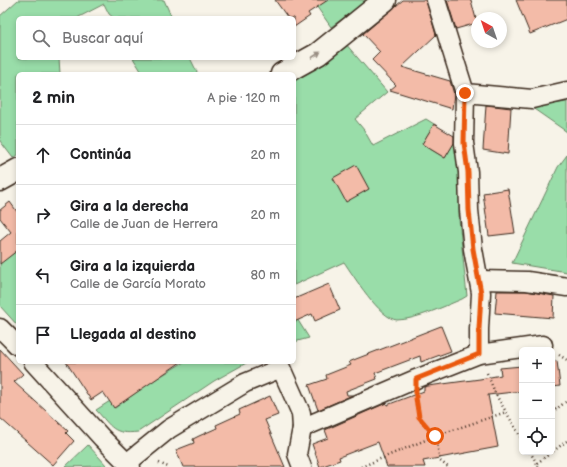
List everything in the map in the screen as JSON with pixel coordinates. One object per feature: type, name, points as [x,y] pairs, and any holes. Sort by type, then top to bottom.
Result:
[{"type":"street","points":[[286,72],[318,54],[385,0]]},
{"type":"street","points":[[436,0],[465,93],[464,143],[468,172],[469,210],[473,249],[481,293],[479,354]]},
{"type":"street","points":[[465,93],[532,99],[567,91]]},
{"type":"street","points":[[0,180],[16,171]]},
{"type":"street","points":[[479,280],[527,281],[567,287]]},
{"type":"street","points":[[0,328],[16,344]]},
{"type":"street","points":[[302,428],[416,379],[479,354],[543,345]]},
{"type":"street","points":[[35,364],[102,438],[129,465],[169,429],[245,383],[281,368],[301,414],[302,428],[296,454],[302,467]]},
{"type":"path","points":[[479,354],[496,394],[519,431]]},
{"type":"path","points":[[416,379],[416,398],[419,417],[435,436],[440,461],[448,467]]},
{"type":"path","points":[[555,410],[567,401]]},
{"type":"path","points":[[361,467],[435,436],[506,412]]},
{"type":"path","points":[[537,463],[567,441]]},
{"type":"path","points":[[532,455],[539,467]]},
{"type":"green space","points":[[18,0],[164,0],[171,16],[112,16],[104,4],[81,16],[16,16],[16,60],[59,60],[60,72],[16,72],[16,156],[13,158],[0,141],[0,16]]},
{"type":"green space","points":[[312,0],[368,0],[331,27]]},
{"type":"green space","points":[[345,43],[387,92],[355,119],[364,130],[373,146],[426,119],[434,124],[422,144],[445,158],[457,138],[460,160],[459,219],[467,296],[439,309],[412,318],[397,320],[390,318],[375,305],[344,262],[296,284],[296,73]]},
{"type":"green space","points":[[134,60],[191,60],[197,72],[142,72]]},
{"type":"green space","points":[[567,102],[567,132],[531,107]]},
{"type":"green space","points":[[567,155],[567,272],[512,263],[558,167]]},
{"type":"green space","points":[[16,251],[16,324],[0,306],[0,261]]},
{"type":"green space","points":[[296,317],[309,338],[296,341]]},
{"type":"green space","points":[[181,364],[244,364],[214,381],[138,432],[130,433],[118,431],[96,410],[110,401],[115,408],[146,385]]},
{"type":"green space","points":[[88,445],[107,466],[65,467]]},
{"type":"building","points":[[275,0],[328,0],[308,13],[310,16],[296,26],[296,16],[287,16]]},
{"type":"building","points":[[403,0],[426,0],[436,35],[402,67],[450,81],[454,94],[452,109],[390,90],[396,85],[372,60],[380,52],[363,34]]},
{"type":"building","points":[[447,0],[471,0],[474,12],[471,12],[471,25],[456,29]]},
{"type":"building","points":[[516,0],[567,0],[567,19],[530,34]]},
{"type":"building","points":[[486,105],[511,108],[508,154],[483,150]]},
{"type":"building","points":[[434,124],[454,136],[454,143],[445,158],[422,144]]},
{"type":"building","points":[[356,165],[369,189],[346,202],[333,178]]},
{"type":"building","points":[[508,189],[515,233],[489,236],[483,193]]},
{"type":"building","points":[[10,202],[16,210],[16,252],[0,264],[0,241],[11,232],[0,218],[0,210]]},
{"type":"building","points":[[329,284],[340,310],[315,321],[312,314],[296,321],[296,298]]},
{"type":"building","points":[[497,291],[526,291],[554,296],[553,318],[495,313]]},
{"type":"building","points":[[441,326],[451,351],[421,362],[420,356],[375,373],[377,379],[346,391],[347,395],[353,395],[318,410],[309,385],[327,379],[326,375],[351,365],[349,362]]},
{"type":"building","points":[[0,349],[23,374],[14,382],[68,431],[66,433],[74,441],[53,465],[0,418]]},
{"type":"building","points":[[555,361],[557,361],[560,386],[555,387],[555,383]]},
{"type":"building","points":[[67,364],[178,364],[114,408],[103,392],[91,400]]},
{"type":"building","points":[[519,366],[519,391],[488,395],[498,447],[423,461],[425,467],[387,467],[378,442],[339,457],[340,460],[320,467],[312,444],[328,438],[325,430],[386,403],[387,405],[424,391],[424,387],[501,375],[500,368]]},
{"type":"building","points":[[270,396],[278,415],[265,420],[285,467],[183,467],[176,450],[194,443],[193,439],[217,428],[216,425],[240,414],[239,410]]},
{"type":"route","points":[[435,436],[419,417],[416,398],[416,379],[479,354],[481,293],[473,249],[469,210],[468,172],[464,143],[465,93]]}]
